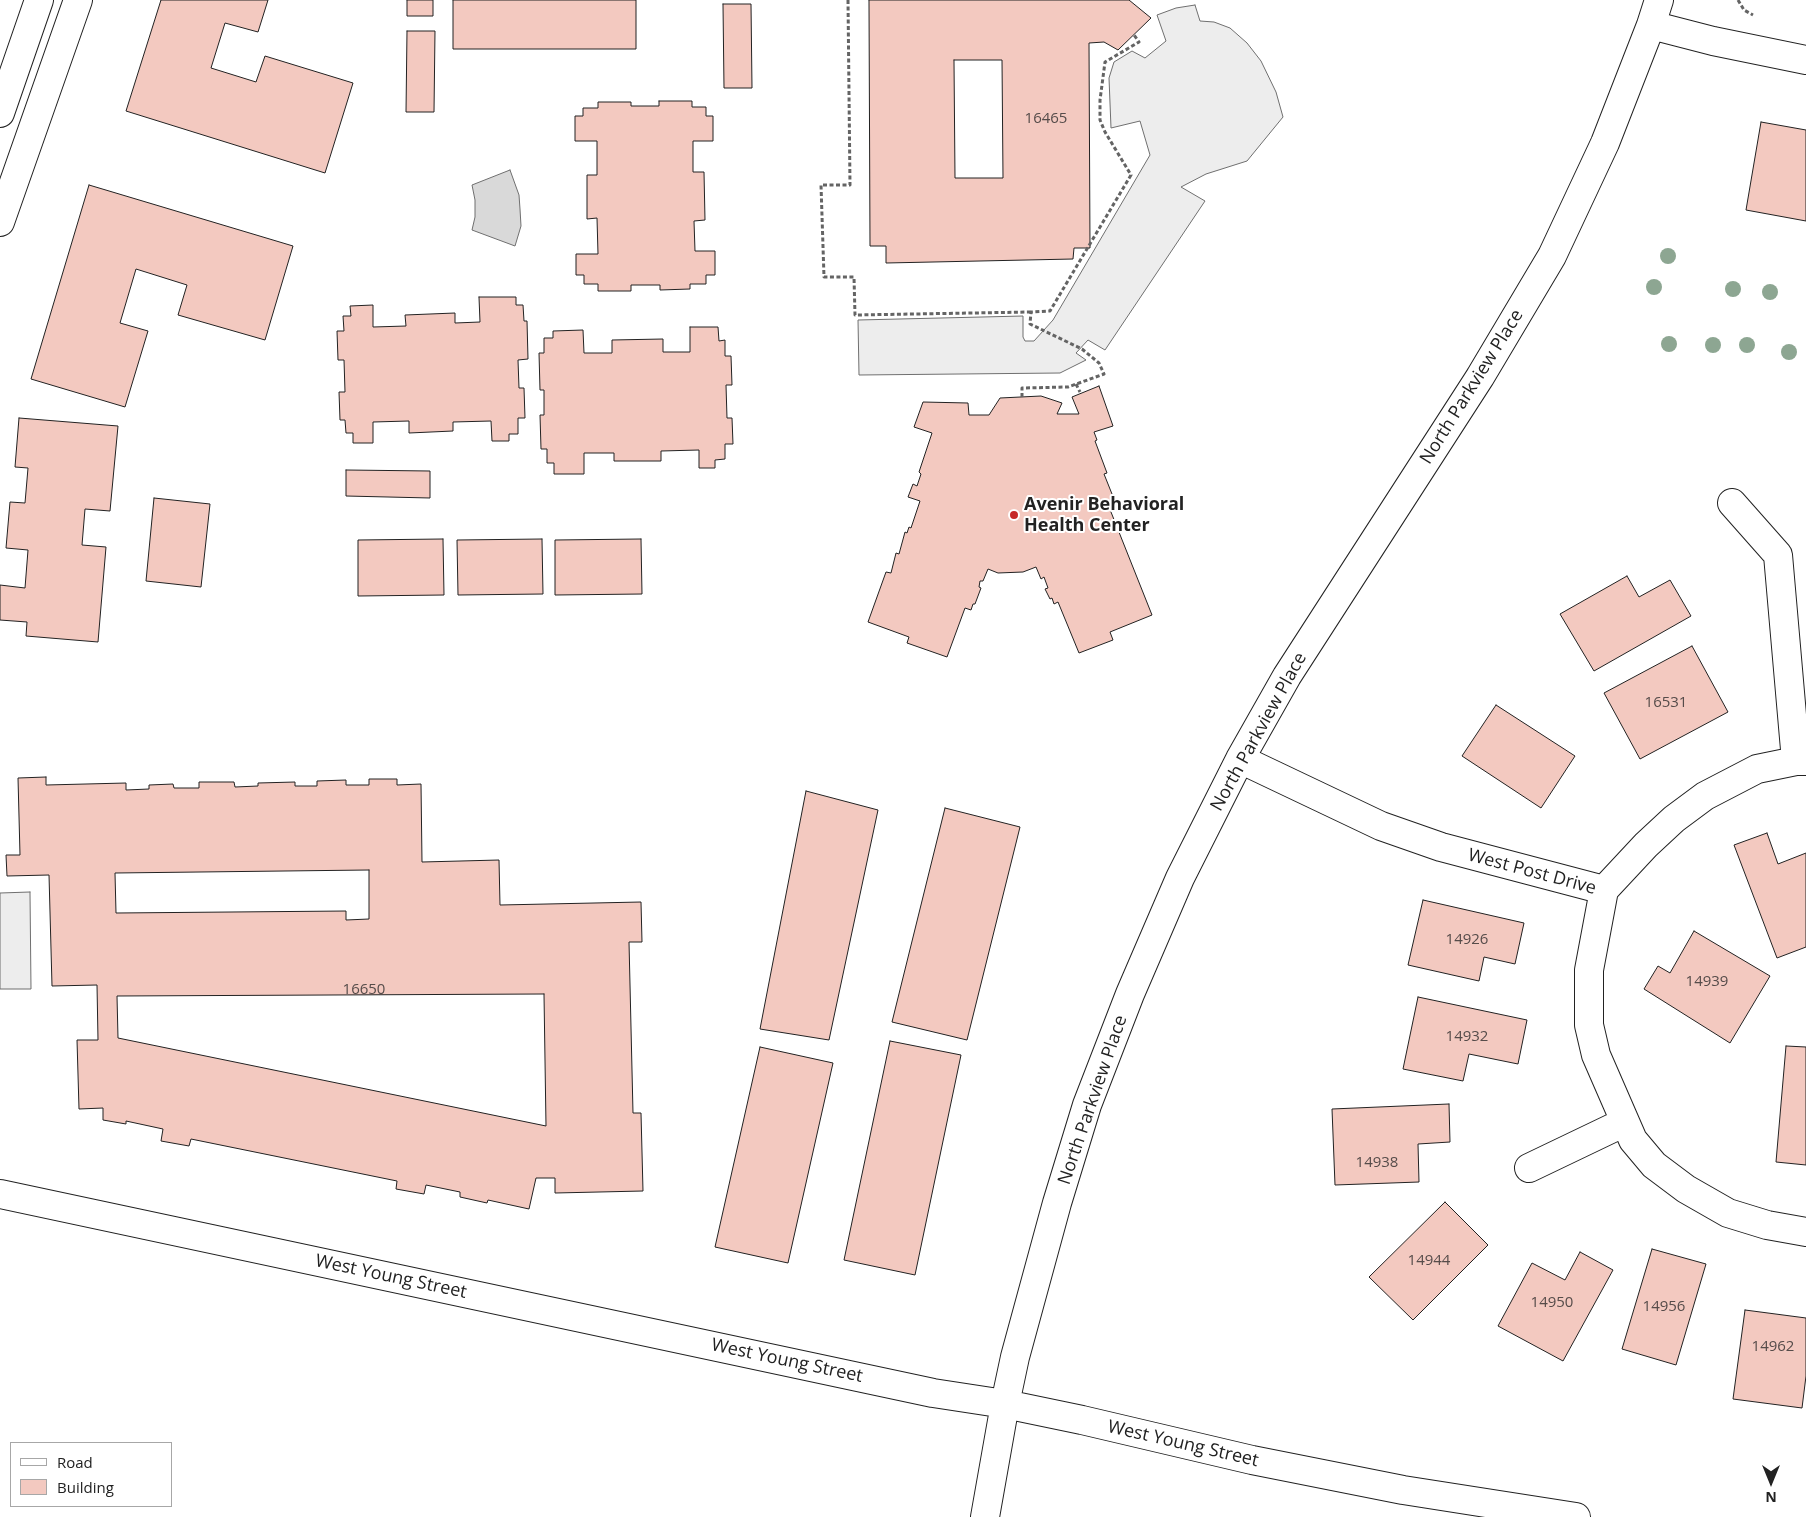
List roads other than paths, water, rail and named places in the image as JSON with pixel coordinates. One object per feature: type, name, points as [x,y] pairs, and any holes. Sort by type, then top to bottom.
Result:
[{"type":"street","points":[[0,113],[40,0]]},
{"type":"street","points":[[0,222],[78,0]]},
{"type":"street","name":"North Parkview Place","points":[[985,1517],[1015,1357],[1049,1232],[1087,1105],[1130,994],[1180,878],[1240,759],[1287,676],[1435,449],[1505,337],[1552,256],[1605,143],[1652,26],[1660,0]]},
{"type":"street","points":[[1652,26],[1806,60]]},
{"type":"street","points":[[1604,890],[1646,845],[1674,819],[1705,796],[1757,769],[1801,761],[1778,555],[1732,503]]},
{"type":"street","name":"West Post Drive","points":[[1240,759],[1381,826],[1458,852],[1604,890],[1590,970],[1588,1025],[1596,1055],[1633,1140],[1654,1165],[1686,1189],[1728,1213],[1806,1232]]},
{"type":"street","points":[[1529,1168],[1625,1122]]},
{"type":"street","name":"West Young Street","points":[[0,1194],[933,1393],[1005,1404],[1299,1469],[1402,1490],[1576,1517]]},
{"type":"place","name":"Avenir Behavioral Health Center","points":[[1014,515]]}]
